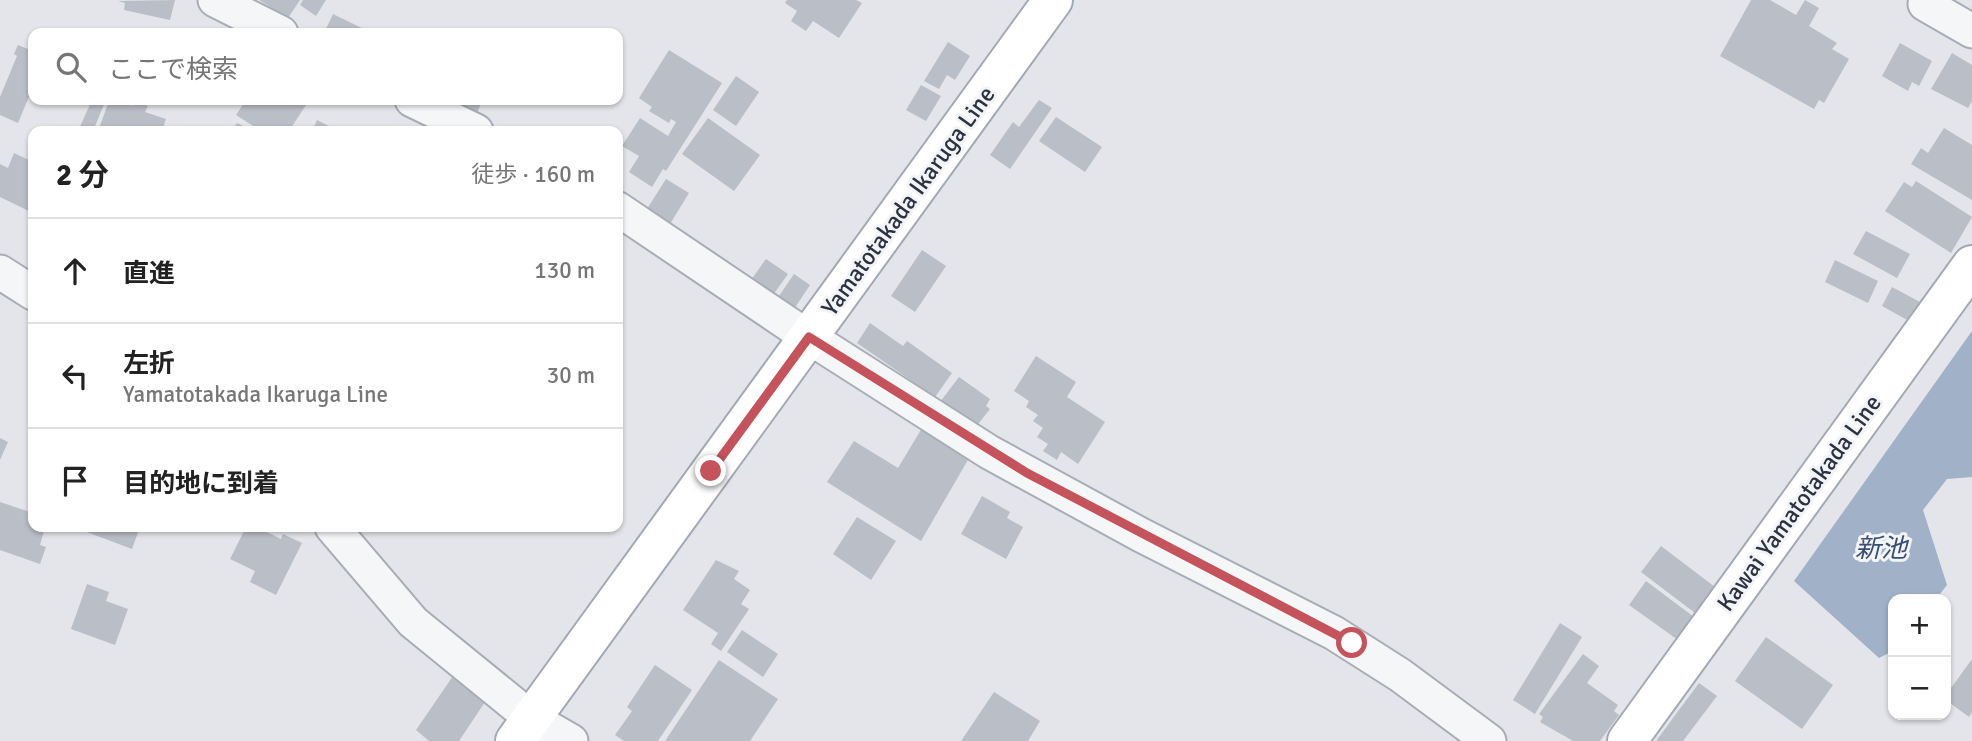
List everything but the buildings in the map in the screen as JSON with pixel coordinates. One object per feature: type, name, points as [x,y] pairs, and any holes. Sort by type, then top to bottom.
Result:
[{"type":"main road","name":"Yamatotakada Ikaruga Line","points":[[523,730],[1053,0]]},
{"type":"main road","name":"Kawai Yamatotakada Line","points":[[1627,741],[1972,265]]},
{"type":"street","points":[[215,0],[271,28]]},
{"type":"street","points":[[1925,4],[1972,31]]},
{"type":"street","points":[[422,105],[466,126]]},
{"type":"street","points":[[623,212],[809,337],[989,452],[1065,495],[1334,633],[1400,675],[1489,741]]},
{"type":"street","points":[[0,272],[28,290]]},
{"type":"street","points":[[336,532],[413,622],[523,730],[571,741]]},
{"type":"water","name":"新池","points":[[1972,331],[1972,477],[1947,479],[1923,510],[1947,585],[1940,594],[1888,594],[1888,654],[1879,658],[1794,581]]},
{"type":"route","points":[[711,471],[809,337],[989,452],[1065,495],[1352,643]]}]
